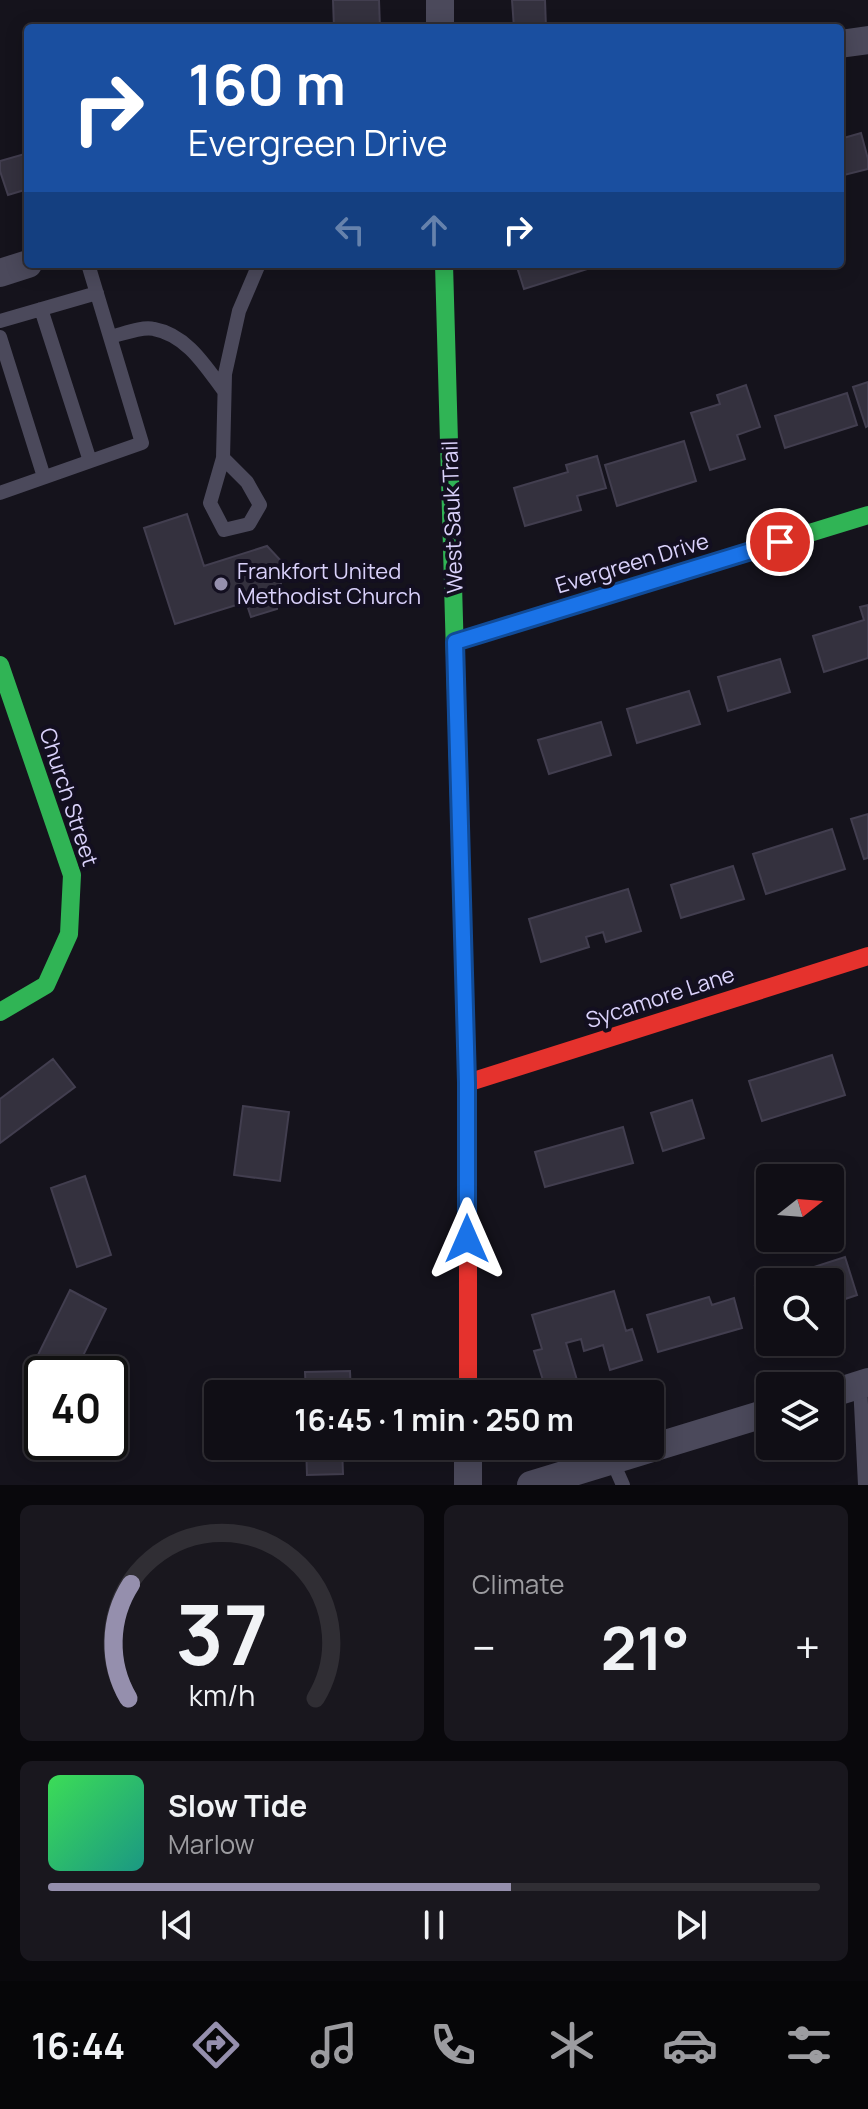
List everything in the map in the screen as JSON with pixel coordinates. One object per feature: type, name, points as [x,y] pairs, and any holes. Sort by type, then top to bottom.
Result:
[{"type":"street","points":[[440,0],[440,24]]},
{"type":"street","points":[[844,43],[868,40]]},
{"type":"street","points":[[0,273],[24,265]]},
{"type":"street","name":"West Sauk Trail","points":[[444,268],[467,1083],[468,1380]]},
{"type":"street","name":"Evergreen Drive","points":[[455,642],[868,515]]},
{"type":"street","name":"Church Street","points":[[0,665],[72,875],[69,934],[46,985],[0,1012]]},
{"type":"street","name":"Sycamore Lane","points":[[467,1083],[868,956]]},
{"type":"street","points":[[844,1389],[864,1383]]},
{"type":"street","points":[[531,1485],[617,1473],[756,1418]]},
{"type":"street","points":[[468,1460],[468,1485]]},
{"type":"lane","points":[[0,493],[142,443],[89,268]]},
{"type":"lane","points":[[223,458],[247,482],[260,505],[249,524],[224,530],[210,503],[223,458],[225,374],[239,311],[257,268]]},
{"type":"lane","points":[[0,321],[97,293]]},
{"type":"lane","points":[[41,309],[90,461]]},
{"type":"lane","points":[[110,337],[152,328],[175,336],[198,355],[224,391]]},
{"type":"lane","points":[[0,337],[44,477]]},
{"type":"lane","points":[[864,1383],[865,1485]]},
{"type":"building","points":[[333,0],[379,0],[380,24],[334,24]]},
{"type":"building","points":[[512,0],[545,0],[546,24],[514,24]]},
{"type":"building","points":[[861,133],[868,169],[844,175],[844,138]]},
{"type":"building","points":[[24,154],[24,190],[8,195],[0,161]]},
{"type":"building","points":[[517,268],[590,268],[524,289]]},
{"type":"building","points":[[868,382],[868,426],[866,427],[853,387]]},
{"type":"building","points":[[746,385],[760,427],[737,435],[745,459],[710,470],[691,413],[720,404],[717,395]]},
{"type":"building","points":[[847,393],[857,425],[785,448],[775,416]]},
{"type":"building","points":[[684,441],[696,481],[617,506],[605,465]]},
{"type":"building","points":[[597,456],[606,488],[577,496],[581,510],[525,526],[514,488],[568,472],[566,465]]},
{"type":"building","name":"Frankfort United Methodist Church","points":[[187,514],[204,566],[267,546],[284,564],[277,609],[251,617],[246,602],[175,624],[144,528]]},
{"type":"building","points":[[868,605],[868,658],[824,672],[813,636],[864,620],[860,607]]},
{"type":"building","points":[[780,659],[790,692],[728,711],[718,677]]},
{"type":"building","points":[[689,691],[700,724],[637,743],[627,709]]},
{"type":"building","points":[[601,722],[611,755],[549,774],[538,740]]},
{"type":"building","points":[[868,814],[868,858],[864,859],[851,819]]},
{"type":"building","points":[[832,829],[845,869],[766,894],[753,854]]},
{"type":"building","points":[[733,866],[744,899],[681,918],[671,885]]},
{"type":"building","points":[[628,889],[641,931],[606,942],[603,932],[586,937],[589,947],[541,962],[529,919]]},
{"type":"building","points":[[832,1055],[845,1095],[762,1121],[749,1081]]},
{"type":"building","points":[[53,1059],[75,1087],[0,1143],[0,1099]]},
{"type":"building","points":[[692,1100],[704,1138],[663,1151],[651,1113]]},
{"type":"building","points":[[243,1106],[289,1112],[280,1181],[234,1175]]},
{"type":"building","points":[[623,1127],[633,1163],[545,1187],[535,1152]]},
{"type":"building","points":[[85,1176],[111,1255],[77,1267],[51,1188]]},
{"type":"building","points":[[845,1257],[857,1295],[844,1299],[844,1268],[811,1268]]},
{"type":"building","points":[[70,1290],[106,1309],[83,1356],[37,1356]]},
{"type":"building","points":[[614,1291],[626,1331],[632,1329],[642,1360],[610,1370],[603,1345],[584,1351],[581,1339],[566,1343],[577,1380],[543,1380],[534,1351],[542,1349],[532,1315]]},
{"type":"building","points":[[709,1297],[712,1305],[734,1298],[742,1328],[658,1352],[647,1315]]},
{"type":"building","points":[[350,1371],[350,1380],[305,1380],[305,1372]]},
{"type":"building","points":[[306,1460],[342,1460],[343,1474],[307,1475]]},
{"type":"traffic: fast","points":[[444,268],[467,1083],[468,1245]]},
{"type":"traffic: fast","points":[[455,642],[868,515]]},
{"type":"traffic: fast","points":[[0,665],[72,875],[69,934],[46,985],[0,1012]]},
{"type":"traffic: jam","points":[[467,1083],[868,956]]},
{"type":"traffic: jam","points":[[468,1245],[468,1380]]},
{"type":"place","name":"Frankfort United Methodist Church","points":[[221,584]]},
{"type":"route","points":[[467,1239],[467,1083],[455,642],[780,542]]}]
